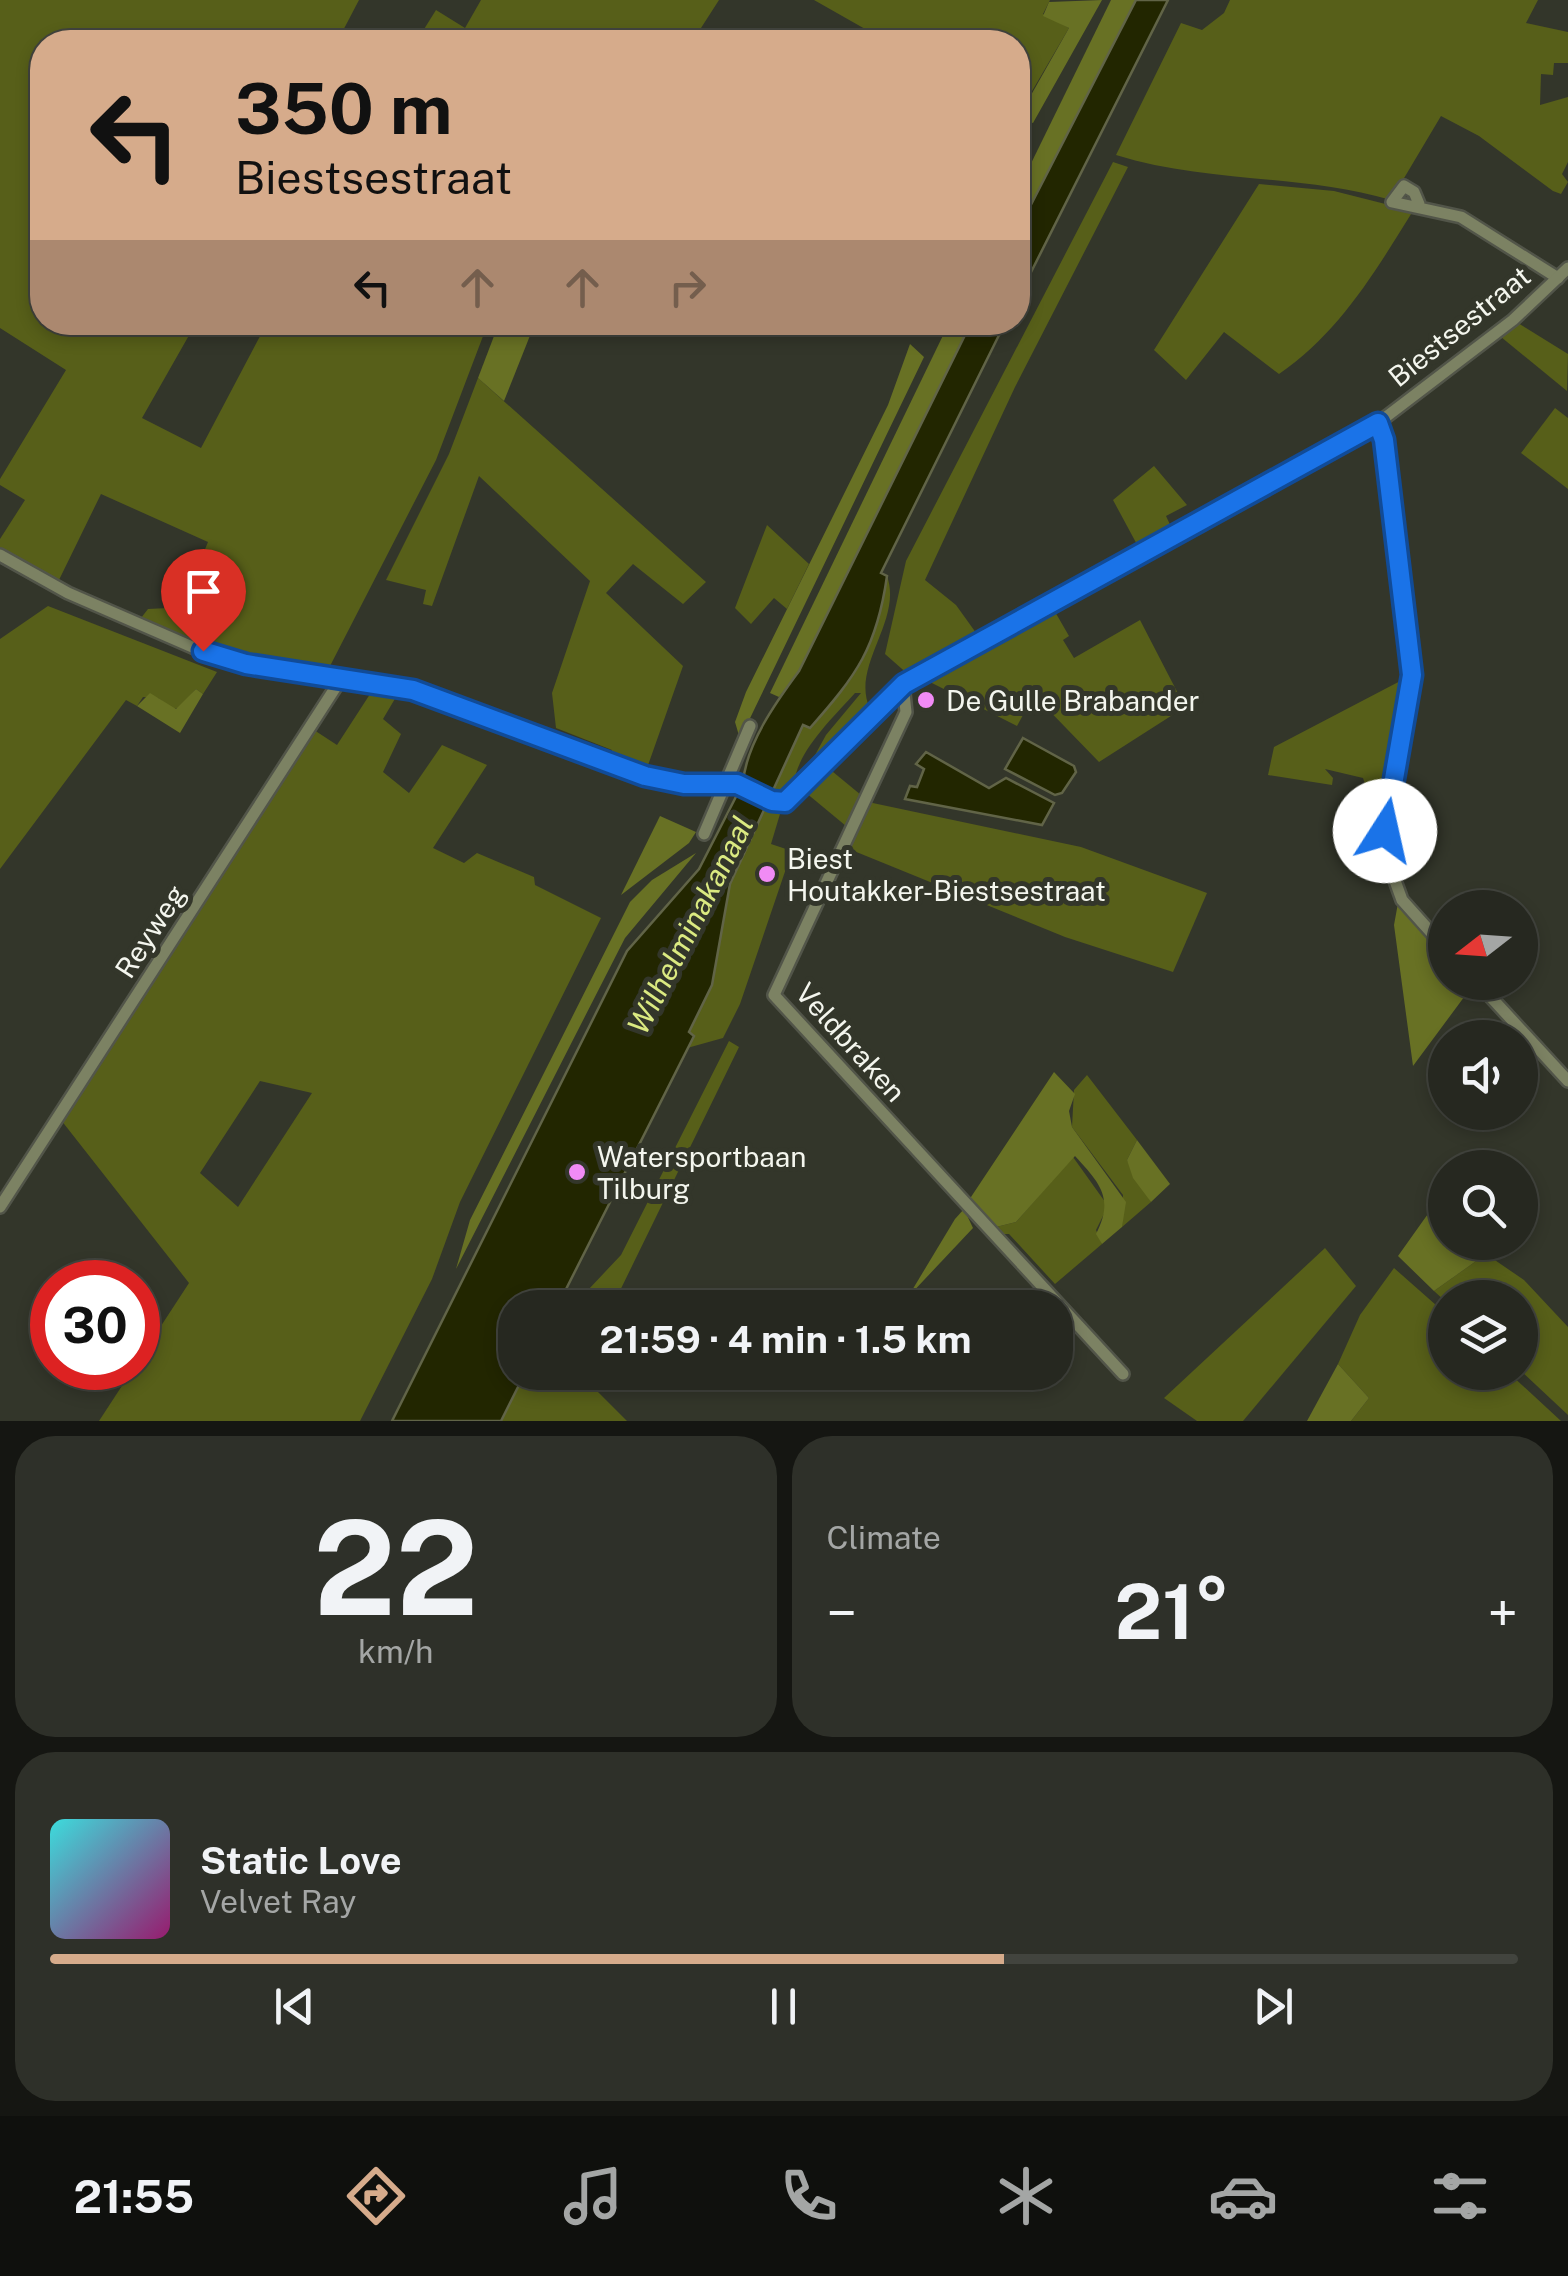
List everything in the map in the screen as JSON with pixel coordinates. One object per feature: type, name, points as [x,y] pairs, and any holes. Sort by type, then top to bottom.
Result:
[{"type":"street","points":[[1419,204],[1490,232],[1558,278]]},
{"type":"street","name":"Biestsestraat","points":[[0,555],[68,593],[214,656],[413,690],[662,780],[723,781],[772,801],[793,798],[904,684],[1378,423],[1514,320],[1568,268]]},
{"type":"street","points":[[1378,423],[1384,440],[1412,675],[1386,824],[1386,856],[1402,900],[1428,929]]},
{"type":"street","name":"Reyweg","points":[[0,1207],[340,682]]},
{"type":"street","name":"Veldbraken","points":[[904,684],[906,712],[774,995],[1123,1374]]},
{"type":"street","points":[[704,834],[723,781],[750,726]]},
{"type":"street","points":[[1493,1000],[1568,1082]]},
{"type":"green space","points":[[0,0],[359,0],[343,30],[30,30],[30,335],[189,335],[142,418],[201,448],[261,335],[483,335],[436,460],[329,668],[230,654],[141,618],[148,609],[168,608],[191,583],[208,542],[101,494],[58,582],[0,547],[0,539],[25,500],[0,485],[0,479],[66,370],[0,328]]},
{"type":"green space","points":[[481,0],[719,0],[700,30],[424,30],[436,10],[465,28]]},
{"type":"green space","points":[[814,0],[1050,0],[1043,14],[1069,28],[1030,95],[1030,30],[867,30]]},
{"type":"green space","points":[[1102,0],[1033,123],[1030,97],[1069,28],[1043,16],[1049,2]]},
{"type":"green space","points":[[1111,0],[1136,0],[1030,207],[1030,165]]},
{"type":"green space","points":[[1230,0],[1538,0],[1526,23],[1568,32],[1568,63],[1554,63],[1553,75],[1541,74],[1540,105],[1568,97],[1568,162],[1562,174],[1568,182],[1561,194],[1553,191],[1479,136],[1441,116],[1391,200],[1323,186],[1184,170],[1116,155],[1181,23],[1202,30],[1224,13]]},
{"type":"green space","points":[[1113,162],[1128,167],[1015,387],[925,580],[956,605],[979,637],[910,676],[885,654],[906,561],[1023,335],[1030,335],[1030,322]]},
{"type":"green space","points":[[1259,184],[1334,191],[1413,211],[1370,279],[1338,320],[1279,374],[1224,332],[1186,380],[1154,350]]},
{"type":"green space","points":[[1518,323],[1568,354],[1567,391],[1501,337]]},
{"type":"green space","points":[[494,335],[530,335],[504,401],[478,378]]},
{"type":"green space","points":[[943,335],[965,335],[799,671],[779,697],[770,693]]},
{"type":"green space","points":[[910,344],[924,357],[740,739],[735,722],[746,692],[888,405]]},
{"type":"green space","points":[[478,378],[706,582],[683,604],[633,564],[606,593],[683,666],[646,771],[609,757],[612,750],[556,728],[552,693],[590,581],[479,476],[432,606],[423,604],[426,590],[386,580],[449,454]]},
{"type":"green space","points":[[1555,408],[1568,418],[1568,489],[1521,453]]},
{"type":"green space","points":[[1154,466],[1187,505],[1166,516],[1173,531],[1140,550],[1113,500]]},
{"type":"green space","points":[[767,525],[809,564],[787,609],[774,598],[751,624],[735,608]]},
{"type":"green space","points":[[887,576],[888,610],[866,676],[870,709],[798,786],[826,735],[861,693],[855,693],[806,752],[794,793],[773,798],[770,791],[803,724],[811,727],[863,659],[877,622]]},
{"type":"green space","points":[[48,606],[217,672],[203,694],[196,689],[179,708],[173,709],[158,698],[143,697],[137,706],[126,700],[0,869],[0,639]]},
{"type":"green space","points":[[1054,610],[1069,636],[1063,640],[1074,658],[1140,620],[1185,707],[1099,762],[1034,695],[1017,726],[926,680]]},
{"type":"green space","points":[[1406,678],[1386,791],[1365,784],[1363,778],[1325,769],[1333,778],[1332,785],[1268,775],[1274,747]]},
{"type":"green space","points":[[196,689],[203,694],[180,733],[137,706],[150,693],[176,709]]},
{"type":"green space","points":[[372,691],[396,697],[383,719],[401,734],[383,772],[409,793],[442,745],[487,765],[433,848],[464,863],[477,853],[534,877],[535,885],[601,918],[460,1202],[432,1279],[360,1421],[99,1421],[119,1390],[160,1390],[160,1327],[189,1283],[61,1120],[314,730],[337,745]],"holes":[[[260,1081],[312,1093],[238,1207],[200,1173]]]},
{"type":"green space","points":[[827,767],[861,795],[846,826],[805,792]]},
{"type":"green space","points":[[868,802],[1081,847],[1207,893],[1173,972],[1065,937],[849,849]]},
{"type":"green space","points":[[771,804],[780,814],[771,844],[792,851],[740,1004],[723,1038],[680,1050],[712,985],[730,884],[763,806]]},
{"type":"green space","points":[[660,816],[696,832],[689,843],[621,895]]},
{"type":"green space","points":[[696,853],[625,938],[456,1269],[470,1220],[630,902],[652,880]]},
{"type":"green space","points":[[1398,903],[1428,936],[1428,1000],[1462,1000],[1447,1020],[1428,1020],[1428,1046],[1413,1066],[1394,925]]},
{"type":"green space","points":[[729,1041],[739,1047],[620,1290],[588,1290],[621,1255]]},
{"type":"green space","points":[[1054,1072],[1075,1094],[1069,1111],[1072,1127],[1126,1202],[1122,1227],[1102,1244],[1096,1234],[1104,1211],[1102,1192],[1075,1156],[1016,1222],[992,1228],[969,1200]]},
{"type":"green space","points":[[1087,1075],[1137,1140],[1127,1160],[1151,1202],[1122,1227],[1123,1195],[1072,1127],[1074,1090]]},
{"type":"green space","points":[[1137,1140],[1170,1184],[1151,1202],[1133,1178],[1127,1160]]},
{"type":"green space","points":[[1073,1157],[1108,1206],[1096,1230],[1102,1244],[1055,1284],[1009,1234],[998,1234],[992,1228],[1016,1222]]},
{"type":"green space","points":[[964,1209],[973,1228],[912,1290]]},
{"type":"green space","points":[[1428,1214],[1428,1260],[1478,1260],[1449,1280],[1428,1280],[1428,1285],[1398,1256]]},
{"type":"green space","points":[[1325,1248],[1356,1286],[1243,1421],[1197,1421],[1164,1398]]},
{"type":"green space","points":[[1478,1260],[1495,1260],[1524,1280],[1449,1280]]},
{"type":"green space","points":[[1394,1268],[1428,1298],[1428,1390],[1527,1390],[1561,1421],[1351,1421],[1369,1398],[1338,1364],[1360,1315]]},
{"type":"green space","points":[[1538,1295],[1568,1327],[1568,1415],[1538,1387]]},
{"type":"green space","points":[[1338,1364],[1369,1398],[1351,1421],[1307,1421]]},
{"type":"green space","points":[[514,1390],[596,1390],[627,1421],[498,1421]]},
{"type":"water","points":[[1136,0],[1168,0],[1030,274],[1030,207]]},
{"type":"water","name":"Wilhelminakanaal","points":[[965,335],[999,335],[881,573],[887,576],[871,641],[840,692],[810,728],[803,725],[730,884],[712,985],[689,1032],[694,1036],[566,1290],[498,1290],[498,1390],[516,1390],[501,1421],[392,1421],[627,951],[699,869],[743,783],[750,753],[772,710],[799,671]]},
{"type":"water","points":[[1023,738],[1074,766],[1076,772],[1062,793],[1055,795],[1005,769]]},
{"type":"water","points":[[926,752],[989,788],[1006,778],[1054,803],[1042,825],[905,799],[910,786],[917,787],[924,769],[916,764]]},
{"type":"place","name":"De Gulle Brabander","points":[[926,700]]},
{"type":"place","name":"Biest Houtakker-Biestsestraat","points":[[767,874]]},
{"type":"place","name":"Watersportbaan Tilburg","points":[[577,1172]]},
{"type":"route","points":[[203,651],[246,664],[413,690],[645,776],[684,784],[723,781],[772,801],[785,802],[904,684],[1378,423],[1384,440],[1412,675],[1385,831]]}]
